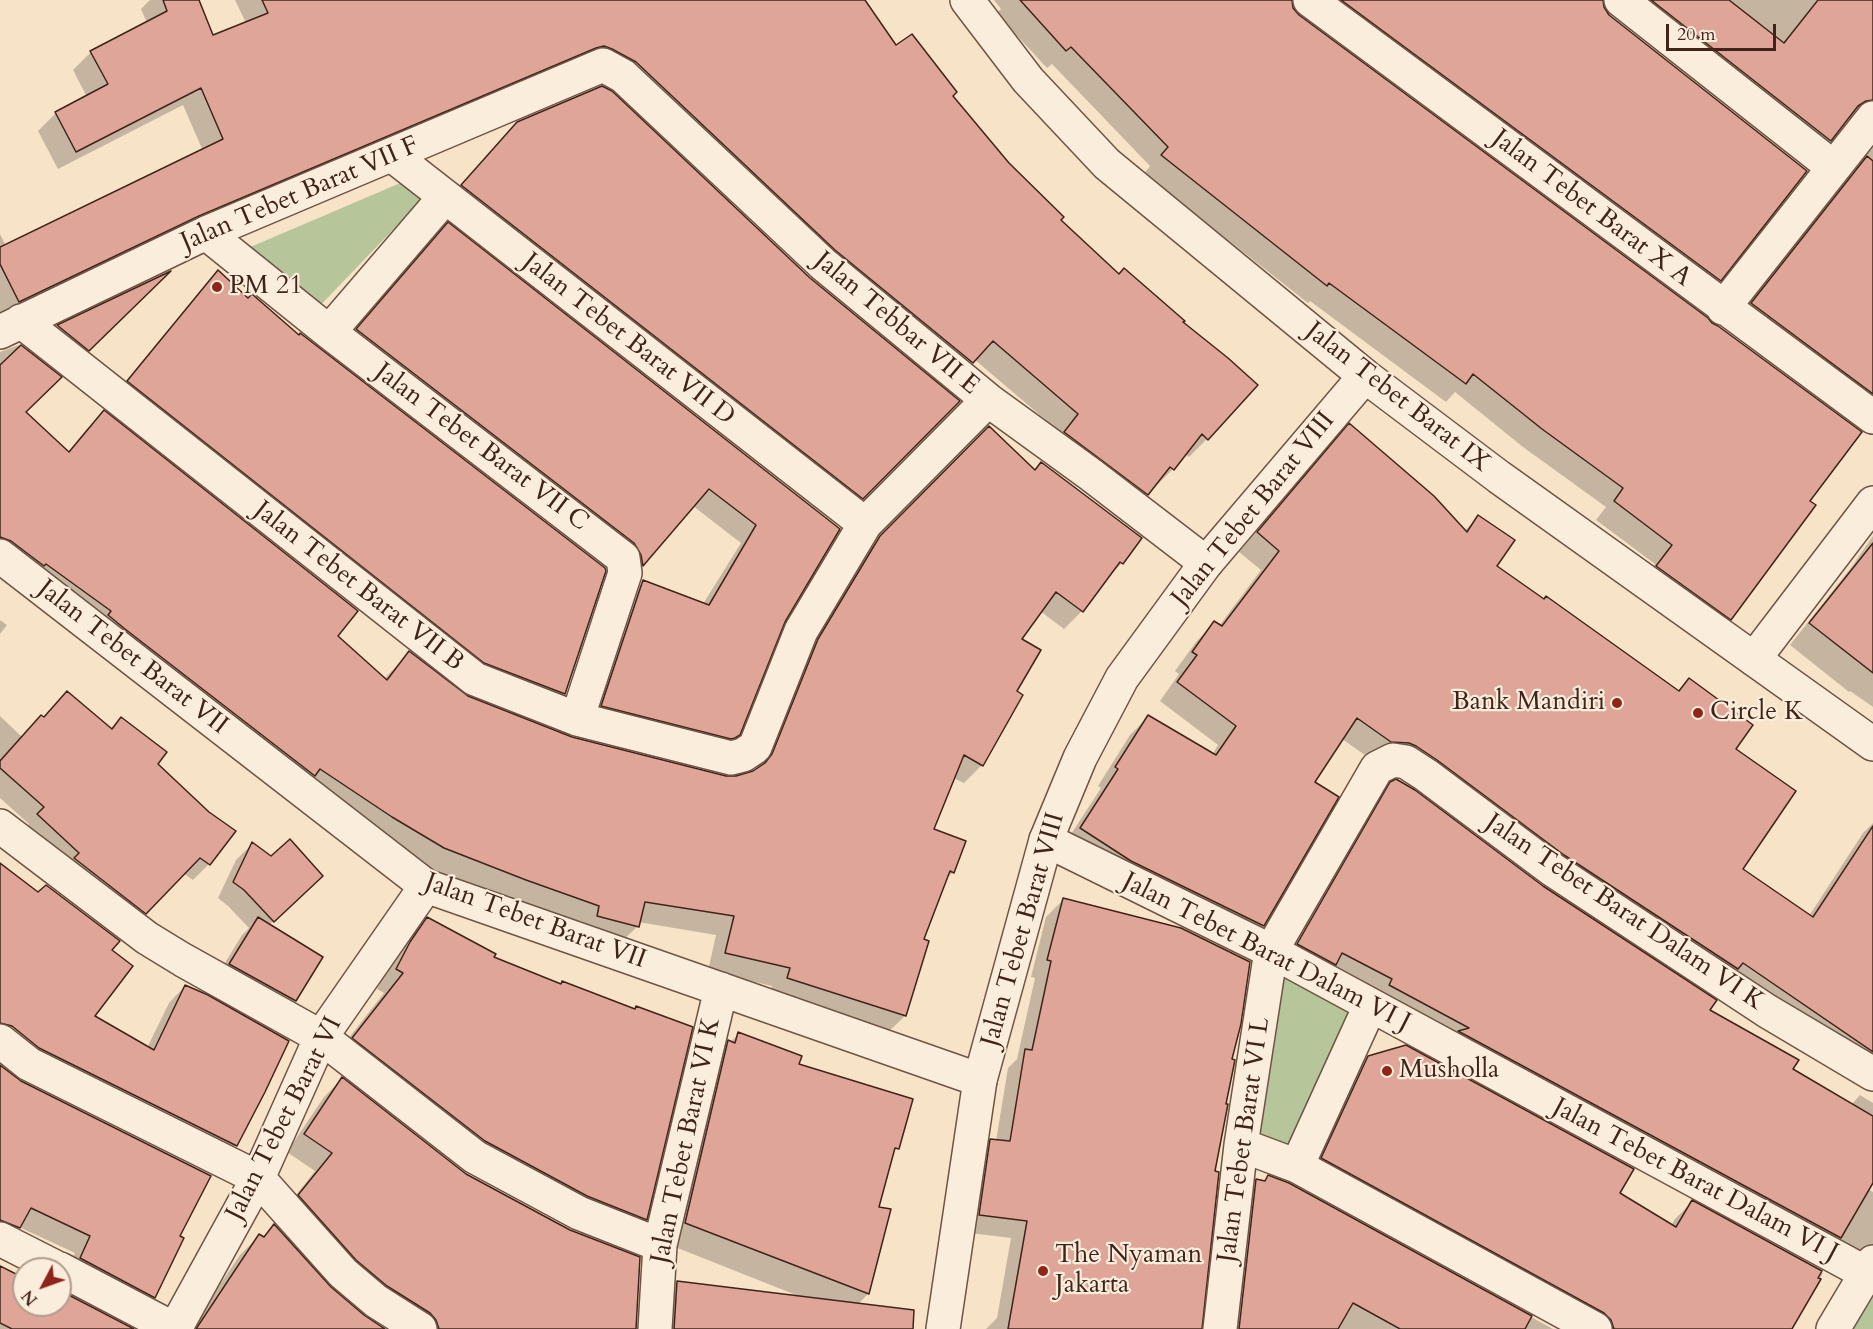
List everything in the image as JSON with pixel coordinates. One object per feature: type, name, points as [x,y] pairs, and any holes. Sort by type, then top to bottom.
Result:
[{"type":"street","name":"Jalan Tebet Barat IX","points":[[967,0],[1028,80],[1107,164],[1365,376],[1500,477],[1873,744]]},
{"type":"street","name":"Jalan Tebet Barat X A","points":[[1310,0],[1873,417]]},
{"type":"street","points":[[1621,0],[1833,167]]},
{"type":"street","name":"Jalan Tebet Barat VII F","points":[[11,326],[206,233],[603,65]]},
{"type":"street","name":"Jalan Tebbar VII E","points":[[603,65],[623,76],[823,264],[988,400],[1090,474],[1206,564]]},
{"type":"street","points":[[1723,308],[1873,118]]},
{"type":"street","name":"Jalan Tebet Barat VII D","points":[[392,155],[865,524]]},
{"type":"street","points":[[329,332],[445,197]]},
{"type":"street","name":"Jalan Tebet Barat VII C","points":[[206,233],[329,332],[623,558],[625,573],[577,718]]},
{"type":"street","name":"Jalan Tebet Barat VII B","points":[[11,326],[475,679],[577,718],[731,758],[743,755],[755,747],[801,632],[865,524]]},
{"type":"street","name":"Jalan Tebet Barat VIII","points":[[943,1329],[980,1080],[1046,840],[1080,758],[1122,678],[1206,564],[1365,376]]},
{"type":"street","points":[[865,524],[988,400]]},
{"type":"street","points":[[1754,659],[1873,502]]},
{"type":"street","name":"Jalan Tebet Barat VII","points":[[0,556],[426,886],[980,1080]]},
{"type":"street","name":"Jalan Tebet Barat Dalam VI K","points":[[1271,951],[1377,768],[1393,760],[1406,762],[1553,870],[1767,1011],[1873,1074]]},
{"type":"street","points":[[0,826],[147,938],[321,1036],[475,1157],[579,1213],[660,1245]]},
{"type":"street","name":"Jalan Tebet Barat Dalam VI J","points":[[1046,840],[1271,951],[1370,1006],[1871,1271]]},
{"type":"street","name":"Jalan Tebet Barat VI","points":[[175,1329],[258,1178],[321,1036],[426,886]]},
{"type":"street","name":"Jalan Tebet Barat VI L","points":[[1220,1329],[1241,1144],[1271,951]]},
{"type":"street","name":"Jalan Tebet Barat VI K","points":[[655,1329],[660,1245],[721,989]]},
{"type":"street","points":[[1297,1166],[1370,1006]]},
{"type":"street","points":[[0,1041],[29,1064],[258,1178],[343,1273],[376,1301],[420,1329]]},
{"type":"street","points":[[1241,1144],[1297,1166],[1595,1329]]},
{"type":"street","points":[[0,1239],[36,1257]]},
{"type":"street","points":[[1833,1329],[1871,1271]]},
{"type":"street","points":[[72,1275],[175,1329]]},
{"type":"green space","points":[[405,181],[429,192],[314,312],[234,254]]},
{"type":"green space","points":[[1277,964],[1352,1007],[1291,1151],[1245,1138]]},
{"type":"green space","points":[[1870,1294],[1873,1296],[1873,1329],[1849,1329]]},
{"type":"building","points":[[163,0],[199,0],[213,35],[268,13],[262,0],[865,0],[896,45],[912,34],[957,92],[953,96],[1009,163],[1064,217],[1061,220],[1119,274],[1124,268],[1185,321],[1183,322],[1258,385],[1208,440],[1202,434],[1174,470],[1170,467],[1148,495],[1064,432],[1078,414],[993,341],[973,363],[835,250],[636,62],[604,46],[199,216],[19,302],[0,264],[0,247],[223,139],[201,88],[76,152],[55,112],[108,84],[90,51],[167,11]]},
{"type":"building","points":[[1020,0],[1292,0],[1293,8],[1299,15],[1862,432],[1810,501],[1816,505],[1731,620],[1656,566],[1672,545],[1614,501],[1623,488],[1542,429],[1473,374],[1466,384],[1329,283],[1327,286],[1161,155],[1168,147],[1071,47],[1066,51]]},
{"type":"building","points":[[1341,0],[1603,0],[1609,15],[1807,171],[1721,281]]},
{"type":"building","points":[[1651,0],[1729,0],[1784,43],[1818,0],[1873,0],[1873,100],[1858,106],[1831,141]]},
{"type":"building","points":[[602,86],[612,91],[810,278],[960,401],[863,499],[461,185],[517,122]]},
{"type":"building","points":[[1867,156],[1873,161],[1873,394],[1751,303]]},
{"type":"building","points":[[448,222],[840,529],[785,622],[740,735],[735,738],[731,739],[601,706],[643,580],[709,605],[756,525],[709,489],[643,566],[641,555],[634,543],[356,329]]},
{"type":"building","points":[[218,270],[248,298],[252,294],[299,335],[300,333],[605,568],[606,571],[565,694],[484,663],[127,381]]},
{"type":"building","points":[[171,271],[89,351],[57,325]]},
{"type":"building","points":[[21,345],[62,377],[26,412],[69,452],[104,410],[358,611],[338,636],[387,680],[409,651],[468,696],[572,737],[726,776],[736,776],[753,771],[765,763],[772,754],[818,639],[880,536],[989,426],[1035,470],[1041,462],[1142,538],[1123,564],[1120,562],[1083,612],[1056,592],[1022,639],[1041,650],[1017,691],[1023,695],[983,766],[964,755],[934,829],[966,841],[954,873],[950,871],[924,939],[929,941],[906,1016],[787,978],[790,968],[725,953],[734,916],[645,902],[639,927],[597,916],[599,906],[444,848],[320,769],[315,776],[125,629],[108,615],[111,611],[46,564],[44,566],[11,541],[0,537],[0,365]]},
{"type":"building","points":[[1349,423],[1434,496],[1467,532],[1478,515],[1515,540],[1497,566],[1544,599],[1546,596],[1679,691],[1689,678],[1753,725],[1736,749],[1796,791],[1743,869],[1813,917],[1873,826],[1873,1052],[1743,963],[1738,969],[1564,855],[1416,746],[1409,743],[1391,742],[1357,718],[1315,782],[1339,797],[1264,926],[1131,861],[1080,828],[1118,769],[1115,767],[1148,715],[1216,755],[1236,726],[1177,682],[1197,655],[1192,652],[1214,621],[1222,626],[1279,551],[1257,532]]},
{"type":"building","points":[[1873,543],[1873,673],[1809,623]]},
{"type":"building","points":[[67,691],[112,729],[121,717],[167,752],[158,764],[209,812],[236,831],[210,865],[200,858],[146,914],[74,858],[79,853],[37,814],[44,807],[0,768],[0,761],[41,715],[44,717]]},
{"type":"building","points":[[1396,779],[1415,790],[1543,886],[1717,1000],[1710,1010],[1799,1060],[1793,1069],[1873,1116],[1873,1183],[1841,1238],[1458,1031],[1469,1028],[1389,985],[1392,979],[1342,953],[1336,965],[1297,944],[1390,782]]},
{"type":"building","points":[[290,839],[323,876],[274,922],[244,890],[233,882],[252,842],[271,856]]},
{"type":"building","points":[[0,863],[38,892],[46,885],[120,941],[112,950],[133,966],[95,1016],[154,1050],[185,985],[208,995],[289,1041],[237,1146],[39,1048],[12,1026],[0,1023]]},
{"type":"building","points":[[1063,898],[1181,928],[1250,962],[1215,1171],[1219,1172],[1202,1329],[1008,1329],[1027,1221],[979,1215],[990,1139],[1010,1141],[1025,1049],[1032,1050],[1051,961],[1047,960]]},
{"type":"building","points":[[258,917],[323,957],[296,1001],[229,964]]},
{"type":"building","points":[[427,917],[496,954],[494,957],[561,984],[562,981],[635,1009],[636,1006],[693,1027],[647,1220],[587,1196],[485,1141],[352,1038],[403,973],[396,969],[410,942]]},
{"type":"building","points":[[738,1032],[802,1056],[799,1064],[913,1099],[899,1149],[895,1148],[879,1207],[891,1209],[869,1294],[685,1223],[728,1040],[735,1043]]},
{"type":"building","points":[[1406,1045],[1634,1169],[1620,1193],[1676,1227],[1692,1200],[1822,1271],[1818,1278],[1821,1279],[1792,1329],[1614,1329],[1611,1320],[1604,1313],[1321,1158],[1368,1056]]},
{"type":"building","points":[[0,1065],[21,1081],[211,1176],[180,1236],[184,1238],[155,1298],[80,1258],[90,1236],[31,1208],[20,1228],[0,1220]]},
{"type":"building","points":[[342,1077],[466,1174],[570,1230],[640,1257],[636,1329],[439,1329],[430,1313],[387,1286],[356,1260],[298,1195],[332,1153],[304,1134]]},
{"type":"building","points":[[1268,1175],[1289,1183],[1532,1316],[1525,1329],[1400,1329],[1353,1303],[1338,1329],[1239,1329],[1256,1179],[1265,1181]]},
{"type":"building","points":[[274,1224],[331,1287],[364,1315],[385,1329],[196,1329],[259,1234],[264,1237]]},
{"type":"building","points":[[0,1266],[12,1272],[12,1317],[72,1317],[72,1297],[134,1329],[12,1329],[0,1323]]},
{"type":"building","points":[[677,1281],[914,1310],[913,1329],[674,1329]]},
{"type":"place","name":"PM 21","points":[[217,287]]},
{"type":"place","name":"Bank Mandiri","points":[[1617,703]]},
{"type":"place","name":"Circle K","points":[[1698,713]]},
{"type":"place","name":"Musholla","points":[[1387,1071]]},
{"type":"place","name":"The Nyaman Jakarta","points":[[1043,1271]]}]
